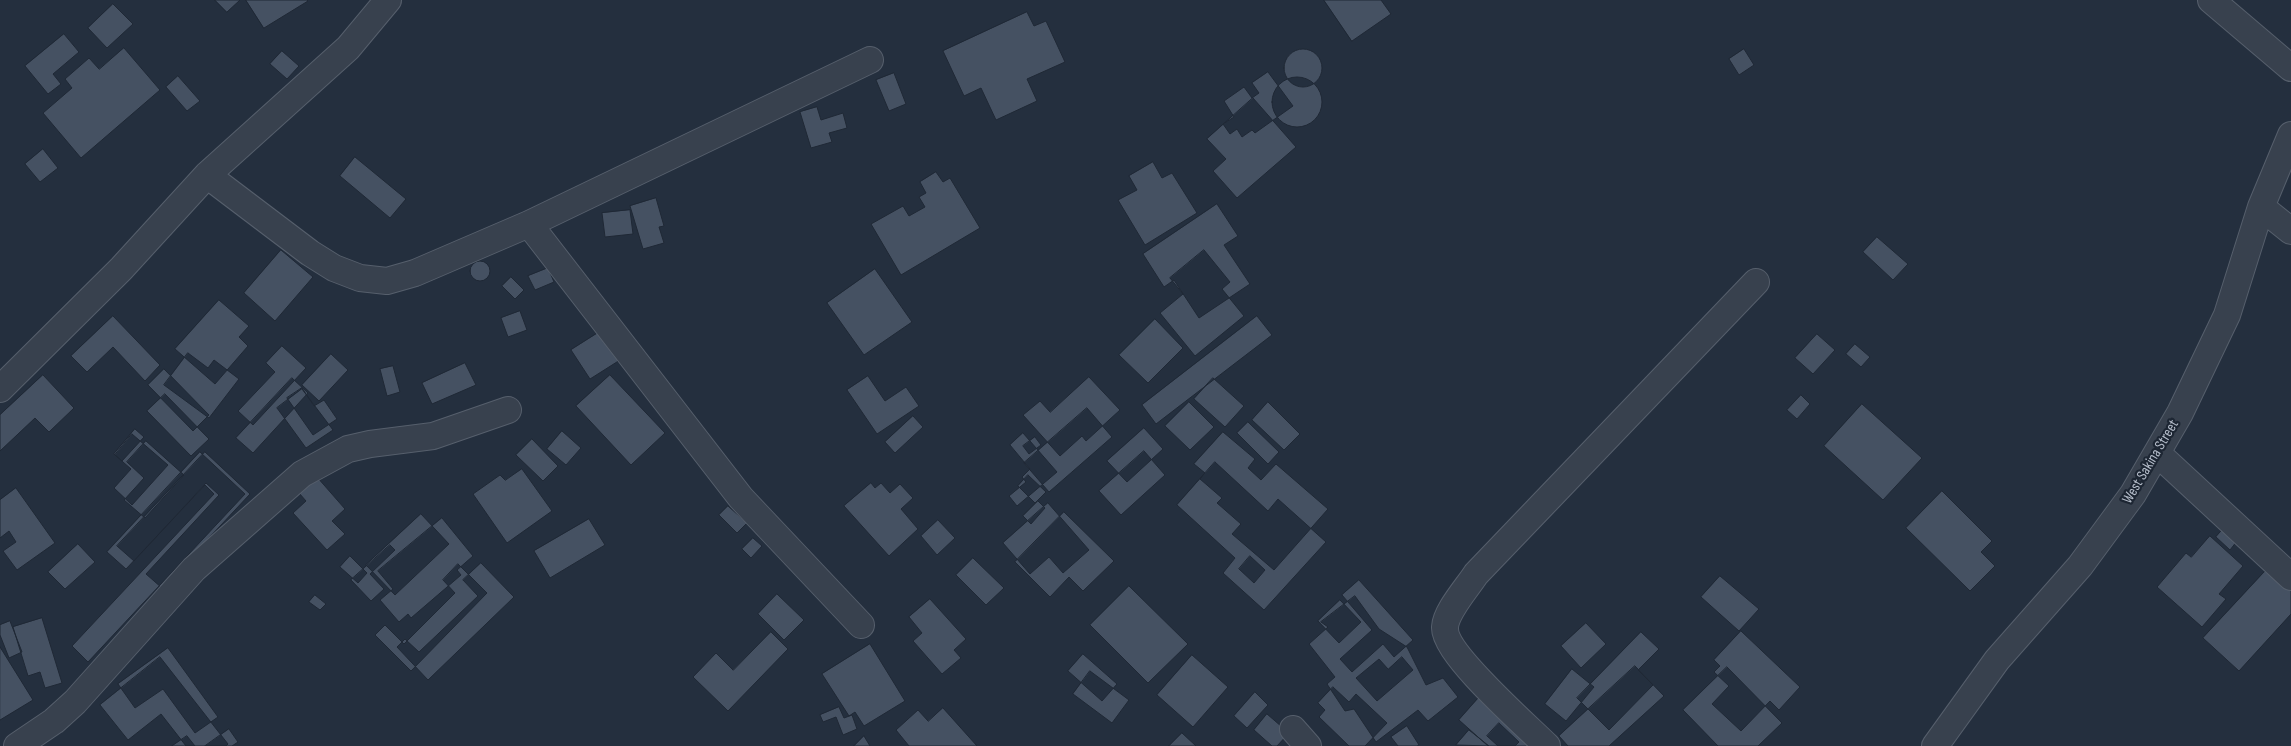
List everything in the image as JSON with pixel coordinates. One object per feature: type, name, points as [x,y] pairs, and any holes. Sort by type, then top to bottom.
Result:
[{"type":"street","points":[[0,390],[121,269],[207,175],[348,48],[388,0]]},
{"type":"street","points":[[2211,0],[2291,68]]},
{"type":"street","points":[[207,175],[310,253],[334,268],[360,278],[387,281],[415,273],[529,224],[870,60]]},
{"type":"street","name":"West Sakina Street","points":[[1935,746],[1997,660],[2080,566],[2134,494],[2180,414],[2227,315],[2261,207],[2291,135]]},
{"type":"street","points":[[2261,207],[2291,231]]},
{"type":"street","points":[[529,224],[741,498],[861,625]]},
{"type":"street","points":[[1547,746],[1466,666],[1446,634],[1446,624],[1449,616],[1476,574],[1756,282]]},
{"type":"street","points":[[17,746],[54,721],[74,702],[194,569],[302,474],[348,449],[370,444],[433,436],[508,410]]},
{"type":"street","points":[[2156,453],[2291,577]]},
{"type":"building","points":[[215,0],[240,0],[227,12]]},
{"type":"building","points":[[246,0],[307,0],[308,1],[264,28]]},
{"type":"building","points":[[1324,0],[1381,0],[1391,14],[1352,41]]},
{"type":"building","points":[[113,4],[133,24],[107,48],[88,28]]},
{"type":"building","points":[[1027,12],[1034,26],[1046,21],[1065,62],[1027,79],[1037,101],[996,120],[981,88],[964,96],[943,51]]},
{"type":"building","points":[[64,34],[79,52],[53,74],[61,84],[48,94],[25,66]]},
{"type":"building","points":[[124,48],[160,90],[81,158],[43,113],[72,88],[65,79],[89,58],[99,69]]},
{"type":"building","points":[[1303,49],[1317,54],[1322,68],[1317,82],[1303,87],[1289,82],[1284,68],[1289,54]]},
{"type":"building","points":[[1744,49],[1754,65],[1739,75],[1729,59]]},
{"type":"building","points":[[282,51],[299,66],[287,79],[270,64]]},
{"type":"building","points":[[1268,72],[1293,106],[1255,133],[1252,130],[1242,137],[1237,129],[1230,134],[1223,124],[1234,117],[1224,101],[1244,87],[1252,98],[1259,93],[1252,83]]},
{"type":"building","points":[[894,73],[906,104],[889,111],[876,80]]},
{"type":"building","points":[[178,76],[200,101],[187,111],[166,87]]},
{"type":"building","points":[[1297,77],[1306,79],[1317,88],[1322,102],[1320,111],[1311,122],[1297,127],[1288,125],[1277,116],[1272,102],[1274,93],[1283,82]]},
{"type":"building","points":[[1253,98],[1296,147],[1237,198],[1213,171],[1226,159],[1207,139]]},
{"type":"building","points":[[817,107],[821,120],[843,113],[847,128],[829,133],[832,142],[811,148],[800,112]]},
{"type":"building","points":[[43,149],[58,168],[40,182],[25,164]]},
{"type":"building","points":[[355,157],[406,199],[390,218],[340,176]]},
{"type":"building","points":[[1153,162],[1162,178],[1172,173],[1197,213],[1145,245],[1118,200],[1137,190],[1129,176]]},
{"type":"building","points":[[936,172],[943,182],[950,178],[980,228],[901,275],[871,224],[903,206],[909,216],[925,207],[919,197],[926,193],[920,182]]},
{"type":"building","points":[[656,198],[664,226],[659,227],[664,243],[643,249],[630,206]]},
{"type":"building","points":[[1217,204],[1238,236],[1224,245],[1250,284],[1199,318],[1174,280],[1164,287],[1143,254]]},
{"type":"building","points":[[630,210],[633,234],[605,237],[602,213]]},
{"type":"building","points":[[1877,237],[1908,264],[1893,280],[1863,252]]},
{"type":"building","points":[[281,250],[313,277],[275,321],[244,293]]},
{"type":"building","points":[[1204,250],[1230,282],[1222,289],[1244,316],[1195,356],[1160,313],[1183,294],[1170,278]]},
{"type":"building","points":[[480,261],[487,264],[490,271],[487,278],[480,281],[473,278],[470,271],[473,264]]},
{"type":"building","points":[[548,268],[554,282],[535,290],[528,276]]},
{"type":"building","points":[[875,269],[912,322],[864,355],[827,303]]},
{"type":"building","points":[[511,277],[524,290],[515,299],[502,286]]},
{"type":"building","points":[[219,300],[249,326],[239,337],[248,346],[215,384],[175,349]]},
{"type":"building","points":[[520,311],[527,330],[508,337],[501,318]]},
{"type":"building","points":[[113,316],[160,365],[145,381],[113,347],[87,372],[71,356]]},
{"type":"building","points":[[1257,316],[1272,335],[1156,424],[1142,405]]},
{"type":"building","points":[[1155,319],[1183,348],[1148,383],[1119,355]]},
{"type":"building","points":[[601,331],[620,360],[590,379],[571,350]]},
{"type":"building","points":[[1817,334],[1835,350],[1813,374],[1795,358]]},
{"type":"building","points":[[1855,344],[1870,357],[1861,367],[1846,354]]},
{"type":"building","points":[[282,346],[306,368],[253,425],[238,411],[275,372],[266,363]]},
{"type":"building","points":[[188,353],[208,368],[214,360],[239,379],[209,418],[164,385]]},
{"type":"building","points":[[331,354],[348,370],[319,401],[302,385]]},
{"type":"building","points":[[465,363],[476,385],[432,404],[422,383]]},
{"type":"building","points":[[393,366],[400,392],[387,396],[380,369]]},
{"type":"building","points":[[164,369],[209,415],[193,431],[148,385]]},
{"type":"building","points":[[43,375],[74,408],[49,432],[35,418],[0,451],[0,415]]},
{"type":"building","points":[[610,375],[665,433],[631,465],[576,406]]},
{"type":"building","points":[[868,376],[885,401],[906,387],[919,406],[877,434],[847,390]]},
{"type":"building","points":[[1089,377],[1120,410],[1086,441],[1082,436],[1060,456],[1023,415],[1040,401],[1050,412]]},
{"type":"building","points":[[292,378],[308,393],[253,453],[236,438]]},
{"type":"building","points":[[1213,378],[1244,406],[1225,427],[1194,399]]},
{"type":"building","points":[[302,388],[314,406],[324,400],[337,419],[313,435],[287,398]]},
{"type":"building","points":[[302,389],[333,430],[306,448],[277,408]]},
{"type":"building","points":[[165,394],[209,439],[191,456],[147,411]]},
{"type":"building","points":[[1801,395],[1810,404],[1797,419],[1787,410]]},
{"type":"building","points":[[1189,402],[1214,427],[1190,450],[1165,426]]},
{"type":"building","points":[[1268,402],[1300,434],[1284,450],[1252,420]]},
{"type":"building","points":[[1862,404],[1922,458],[1883,500],[1824,446]]},
{"type":"building","points":[[1087,408],[1112,437],[1049,492],[1024,463]]},
{"type":"building","points":[[913,416],[923,427],[895,453],[885,442]]},
{"type":"building","points":[[1248,422],[1279,452],[1268,464],[1237,433]]},
{"type":"building","points":[[1144,428],[1163,449],[1127,482],[1107,461]]},
{"type":"building","points":[[135,429],[144,437],[122,461],[114,454]]},
{"type":"building","points":[[562,431],[581,448],[566,465],[547,449]]},
{"type":"building","points":[[1223,432],[1255,459],[1248,468],[1261,480],[1276,464],[1328,509],[1274,570],[1232,534],[1241,524],[1217,503],[1222,498],[1200,479],[1205,473],[1194,464]]},
{"type":"building","points":[[1023,433],[1057,472],[1017,506],[1009,496],[1026,482],[1022,477],[1030,469],[1010,445]]},
{"type":"building","points":[[132,434],[168,465],[132,505],[114,488],[131,469],[115,455]]},
{"type":"building","points":[[1035,437],[1041,445],[1029,454],[1023,446]]},
{"type":"building","points":[[532,439],[558,466],[543,481],[516,455]]},
{"type":"building","points":[[146,441],[184,475],[145,518],[124,500],[144,478],[127,462]]},
{"type":"building","points":[[1144,451],[1165,475],[1121,515],[1099,491]]},
{"type":"building","points":[[200,452],[245,494],[88,662],[72,646],[214,494],[205,485],[126,569],[107,552]]},
{"type":"building","points":[[205,452],[250,494],[162,588],[146,574],[219,495],[206,483],[134,561],[117,546]]},
{"type":"building","points":[[1215,462],[1268,511],[1278,499],[1326,542],[1264,610],[1223,573],[1235,558],[1177,505]]},
{"type":"building","points":[[522,469],[552,511],[507,543],[473,494],[500,475],[505,480]]},
{"type":"building","points":[[1028,475],[1046,492],[1035,503],[1018,486]]},
{"type":"building","points":[[317,477],[345,509],[332,521],[345,534],[327,550],[293,513],[306,501],[299,493]]},
{"type":"building","points":[[871,483],[875,488],[881,483],[890,493],[900,484],[913,498],[901,509],[918,529],[889,556],[844,506]]},
{"type":"building","points":[[16,488],[55,543],[17,570],[3,551],[16,542],[9,531],[0,538],[0,500]]},
{"type":"building","points":[[1942,491],[1992,541],[1981,552],[1995,566],[1970,591],[1906,528]]},
{"type":"building","points":[[1038,501],[1045,508],[1031,524],[1023,516]]},
{"type":"building","points":[[1048,503],[1089,550],[1063,573],[1049,557],[1030,574],[1003,543]]},
{"type":"building","points":[[728,506],[747,523],[737,533],[719,515]]},
{"type":"building","points":[[1064,512],[1114,561],[1083,591],[1069,577],[1050,597],[1015,562]]},
{"type":"building","points":[[421,514],[449,544],[395,595],[366,565]]},
{"type":"building","points":[[442,518],[473,556],[457,570],[461,575],[411,618],[408,614],[399,622],[380,600],[393,589],[378,571]]},
{"type":"building","points":[[589,519],[605,545],[550,578],[534,551]]},
{"type":"building","points":[[938,520],[955,538],[937,555],[921,536]]},
{"type":"building","points":[[2223,529],[2237,541],[2230,550],[2216,537]]},
{"type":"building","points":[[2210,536],[2243,566],[2219,594],[2226,599],[2202,627],[2157,587],[2186,553],[2191,557]]},
{"type":"building","points":[[753,538],[762,546],[751,558],[742,549]]},
{"type":"building","points":[[78,544],[95,562],[65,589],[48,572]]},
{"type":"building","points":[[390,545],[395,550],[370,574],[384,589],[371,601],[351,580]]},
{"type":"building","points":[[350,556],[367,573],[358,583],[340,567]]},
{"type":"building","points":[[1250,556],[1265,570],[1254,583],[1239,569]]},
{"type":"building","points":[[973,558],[1004,588],[986,605],[956,575]]},
{"type":"building","points":[[481,563],[514,597],[428,680],[397,647],[405,639],[419,652],[478,596],[463,580]]},
{"type":"building","points":[[458,564],[487,593],[411,671],[375,635],[385,625],[404,644],[455,593],[443,580]]},
{"type":"building","points":[[2269,567],[2291,587],[2291,614],[2239,671],[2203,638]]},
{"type":"building","points":[[1720,576],[1759,609],[1739,631],[1701,597]]},
{"type":"building","points":[[1359,580],[1413,640],[1394,657],[1383,644],[1352,672],[1340,659],[1372,630],[1342,595]]},
{"type":"building","points":[[1129,586],[1188,644],[1148,683],[1090,625]]},
{"type":"building","points":[[777,594],[804,620],[784,640],[758,614]]},
{"type":"building","points":[[315,595],[326,604],[320,610],[309,602]]},
{"type":"building","points":[[1355,596],[1379,629],[1407,647],[1426,685],[1443,678],[1458,697],[1428,721],[1418,710],[1376,742],[1354,709],[1345,711],[1327,684],[1335,677],[1309,644],[1328,627],[1321,622]]},
{"type":"building","points":[[930,599],[966,639],[954,650],[961,658],[942,674],[913,641],[922,633],[909,617]]},
{"type":"building","points":[[1340,600],[1361,622],[1339,643],[1318,621]]},
{"type":"building","points":[[42,618],[62,683],[45,688],[40,672],[28,676],[13,627]]},
{"type":"building","points":[[10,621],[22,652],[9,658],[0,635],[0,625]]},
{"type":"building","points":[[1586,623],[1606,644],[1581,668],[1561,646]]},
{"type":"building","points":[[1741,631],[1800,687],[1779,710],[1770,701],[1741,731],[1712,704],[1729,686],[1714,672],[1720,666],[1714,660]]},
{"type":"building","points":[[771,632],[788,649],[728,711],[693,677],[716,653],[733,670]]},
{"type":"building","points":[[1641,632],[1659,649],[1638,670],[1653,685],[1609,730],[1577,698]]},
{"type":"building","points":[[870,644],[905,701],[864,726],[855,712],[849,716],[822,674]]},
{"type":"building","points":[[0,647],[33,700],[0,720]]},
{"type":"building","points":[[168,648],[218,717],[195,733],[163,689],[135,708],[118,684]]},
{"type":"building","points":[[1083,654],[1117,684],[1102,701],[1068,671]]},
{"type":"building","points":[[1192,655],[1228,687],[1193,727],[1157,695]]},
{"type":"building","points":[[160,657],[228,744],[226,746],[186,746],[161,714],[128,740],[100,705]]},
{"type":"building","points":[[1402,657],[1413,670],[1377,701],[1356,678],[1379,659],[1388,669]]},
{"type":"building","points":[[1635,666],[1664,696],[1609,746],[1568,746],[1559,736]]},
{"type":"building","points":[[1727,667],[1782,723],[1758,746],[1718,746],[1683,710]]},
{"type":"building","points":[[1572,669],[1594,687],[1566,721],[1545,704]]},
{"type":"building","points":[[1090,671],[1129,700],[1112,723],[1073,694]]},
{"type":"building","points":[[1333,687],[1349,702],[1356,694],[1387,723],[1365,746],[1349,746],[1319,717],[1325,710],[1318,703]]},
{"type":"building","points":[[1255,692],[1268,705],[1247,728],[1234,716]]},
{"type":"building","points":[[1482,694],[1531,746],[1488,746],[1459,720]]},
{"type":"building","points":[[839,707],[844,718],[852,715],[857,729],[843,735],[836,717],[823,722],[820,715]]},
{"type":"building","points":[[943,708],[977,746],[909,746],[896,730],[918,710],[928,721]]},
{"type":"building","points":[[1267,714],[1289,733],[1277,746],[1272,746],[1254,730]]},
{"type":"building","points":[[1499,723],[1519,742],[1515,746],[1498,746],[1487,736]]},
{"type":"building","points":[[1407,726],[1419,745],[1398,746],[1391,737]]},
{"type":"building","points":[[229,729],[238,742],[232,746],[205,746]]},
{"type":"building","points":[[1469,730],[1489,746],[1456,745]]},
{"type":"building","points":[[1182,733],[1196,746],[1169,746]]},
{"type":"building","points":[[187,736],[195,746],[172,746]]},
{"type":"building","points":[[864,736],[870,746],[854,746]]}]
